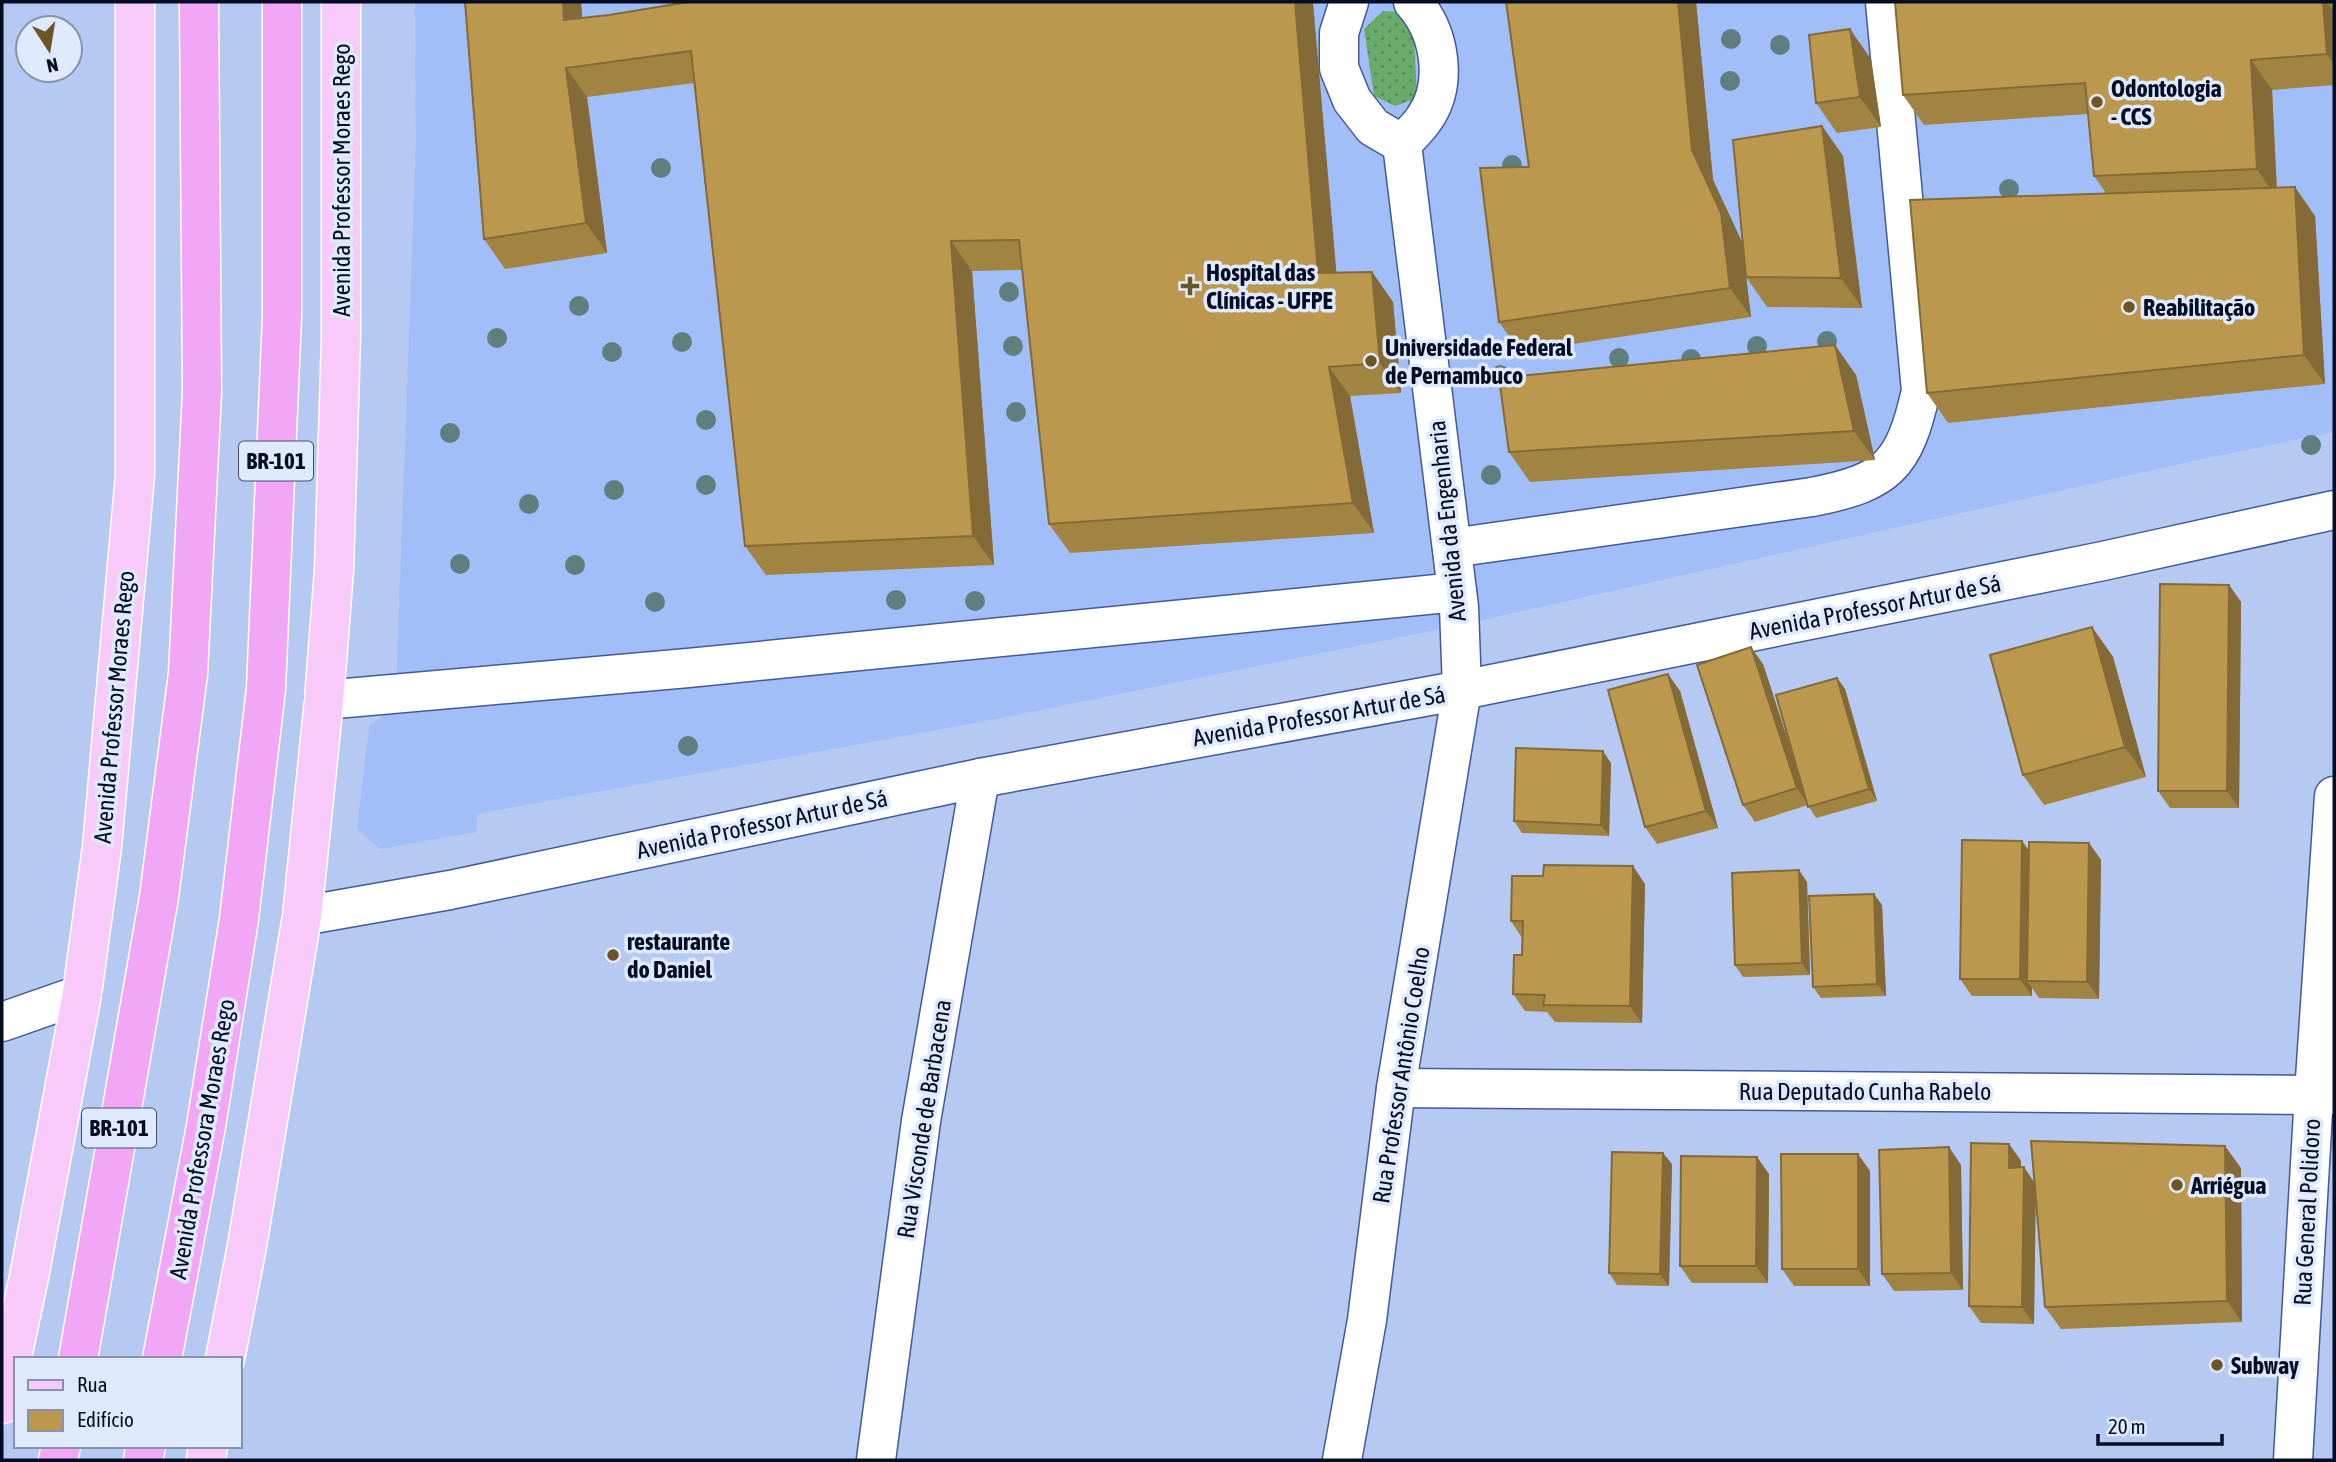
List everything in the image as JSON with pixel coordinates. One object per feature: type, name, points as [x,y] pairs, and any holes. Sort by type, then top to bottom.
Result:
[{"type":"highway","name":"BR-101","points":[[78,1357],[159,897],[188,674],[202,392],[199,2]]},
{"type":"highway","name":"Avenida Professora Moraes Rego","points":[[162,1357],[206,1126],[239,919],[266,689],[282,316],[282,2]]},
{"type":"main road","name":"Avenida Professor Moraes Rego","points":[[2,1404],[29,1278],[82,994],[102,847],[135,475],[135,2]]},
{"type":"main road","name":"Avenida Professor Moraes Rego","points":[[225,1357],[303,916],[324,700],[334,570],[341,337],[341,2]]},
{"type":"street","points":[[1349,2],[1339,33],[1339,68],[1352,100],[1373,127],[1402,144],[1426,117],[1438,83],[1438,48],[1425,15],[1413,2]]},
{"type":"street","points":[[1452,548],[1849,490],[1881,475],[1901,453],[1914,424],[1922,391],[1885,2]]},
{"type":"street","name":"Avenida da Engenharia","points":[[1402,144],[1457,592],[1462,690]]},
{"type":"street","name":"Avenida Professor Artur de Sá","points":[[303,916],[450,890],[980,778],[1462,690],[2103,561],[2334,510]]},
{"type":"street","points":[[324,700],[688,668],[1457,592]]},
{"type":"street","name":"Rua Professor Antônio Coelho","points":[[1342,1460],[1367,1320],[1396,1088],[1462,690]]},
{"type":"street","name":"Rua Visconde de Barbacena","points":[[876,1460],[921,1121],[980,778]]},
{"type":"street","name":"Rua General Polidoro","points":[[2293,1460],[2324,1094],[2334,796]]},
{"type":"street","points":[[2,1022],[82,994]]},
{"type":"street","name":"Rua Deputado Cunha Rabelo","points":[[1396,1088],[2324,1094]]},
{"type":"shaded area","name":"Universidade Federal de Pernambuco","points":[[415,2],[2334,2],[2334,432],[1460,625],[991,720],[477,814],[476,832],[380,849],[357,829],[369,726],[391,711],[396,692],[416,143]]},
{"type":"green space","points":[[1383,11],[1399,12],[1414,33],[1417,98],[1395,106],[1374,96],[1364,29]]},
{"type":"building","name":"Hospital das Clínicas - UFPE","points":[[465,2],[563,2],[564,20],[688,2],[1295,2],[1318,273],[1372,272],[1380,363],[1329,367],[1353,503],[1049,524],[1019,240],[951,241],[973,536],[745,546],[691,51],[566,68],[586,223],[484,239]]},
{"type":"building","points":[[1506,2],[1678,2],[1692,150],[1721,213],[1730,288],[1499,322],[1480,168],[1529,167]]},
{"type":"building","name":"Odontologia - CCS","points":[[1895,2],[2323,2],[2327,54],[2251,60],[2257,169],[2094,176],[2085,83],[1903,95]]},
{"type":"building","points":[[1850,29],[1860,97],[1816,103],[1809,35]]},
{"type":"building","points":[[1822,126],[1841,278],[1746,277],[1733,140]]},
{"type":"building","name":"Reabilitação","points":[[2295,187],[2304,355],[1927,393],[1910,200]]},
{"type":"building","points":[[1835,345],[1854,431],[1509,452],[1499,378]]},
{"type":"building","points":[[2160,584],[2229,585],[2227,791],[2158,791]]},
{"type":"building","points":[[2092,627],[2125,747],[2023,775],[1990,655]]},
{"type":"building","points":[[1751,647],[1797,788],[1743,805],[1697,665]]},
{"type":"building","points":[[1668,674],[1706,811],[1645,827],[1608,690]]},
{"type":"building","points":[[1837,678],[1869,789],[1808,807],[1776,695]]},
{"type":"building","points":[[1516,748],[1603,751],[1601,825],[1514,821]]},
{"type":"building","points":[[1962,840],[2022,841],[2020,979],[1960,979]]},
{"type":"building","points":[[2029,842],[2089,843],[2087,982],[2027,981]]},
{"type":"building","points":[[1544,865],[1633,866],[1630,1006],[1543,1005],[1545,995],[1513,994],[1514,955],[1522,955],[1523,921],[1511,921],[1512,876],[1543,876]]},
{"type":"building","points":[[1799,870],[1802,963],[1735,965],[1732,873]]},
{"type":"building","points":[[1874,894],[1877,984],[1813,987],[1809,896]]},
{"type":"building","points":[[2031,1141],[2225,1146],[2227,1301],[2045,1307]]},
{"type":"building","points":[[1971,1143],[2009,1144],[2009,1168],[2024,1167],[2022,1307],[1969,1306]]},
{"type":"building","points":[[1949,1147],[1951,1273],[1882,1274],[1879,1150]]},
{"type":"building","points":[[1612,1152],[1663,1153],[1660,1274],[1609,1273]]},
{"type":"building","points":[[1781,1154],[1858,1154],[1858,1269],[1782,1269]]},
{"type":"building","points":[[1681,1156],[1757,1157],[1756,1266],[1680,1266]]},
{"type":"place","name":"Odontologia - CCS","points":[[2097,102]]},
{"type":"place","name":"Hospital das Clínicas - UFPE","points":[[1190,286]]},
{"type":"place","name":"Reabilitação","points":[[2129,307]]},
{"type":"place","name":"Universidade Federal de Pernambuco","points":[[1371,361]]},
{"type":"place","name":"restaurante do Daniel","points":[[613,955]]},
{"type":"place","name":"Arriégua","points":[[2177,1185]]},
{"type":"place","name":"Subway","points":[[2217,1365]]}]
